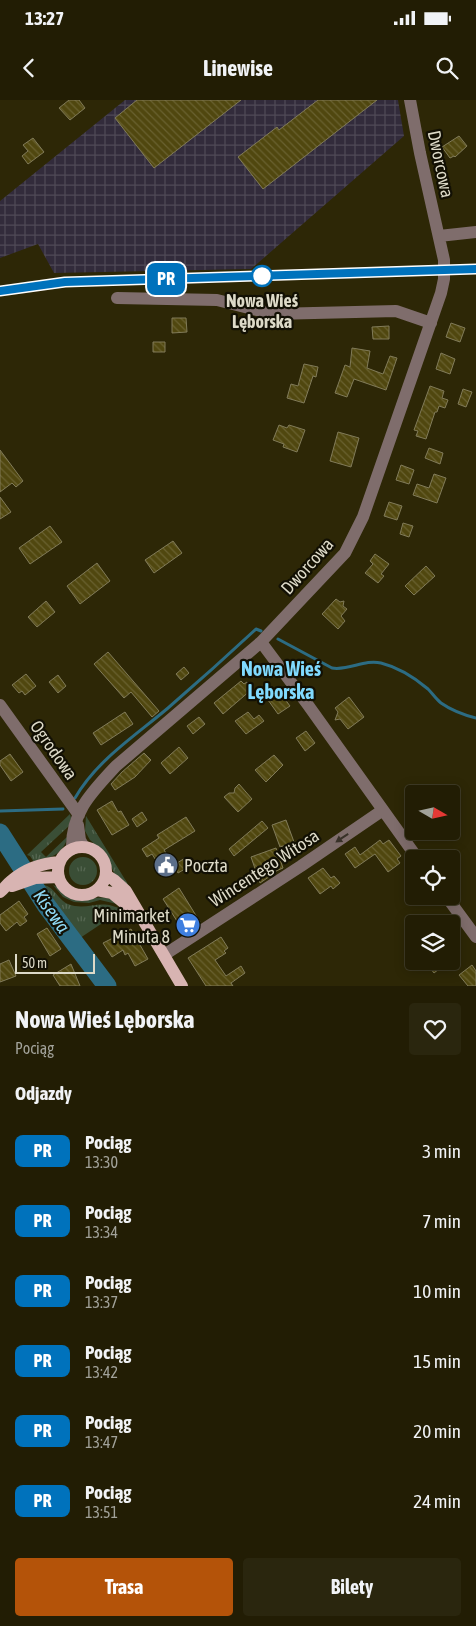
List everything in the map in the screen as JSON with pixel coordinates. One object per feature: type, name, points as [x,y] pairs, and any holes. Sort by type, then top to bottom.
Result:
[{"type":"main road","points":[[78,848],[91,848],[102,858],[106,865],[105,880],[97,890],[88,894],[73,893],[67,890],[59,877],[60,862],[64,856],[78,848]]},
{"type":"main road","points":[[1,891],[32,874],[39,865],[60,862]]},
{"type":"main road","points":[[32,874],[59,877]]},
{"type":"main road","points":[[106,874],[126,892],[182,986]]},
{"type":"main road","points":[[97,890],[112,893],[143,920]]},
{"type":"street","name":"Dworcowa","points":[[79,816],[93,792],[116,766],[261,642],[332,568],[345,553],[354,538],[431,323],[444,279],[444,260],[410,100]]},
{"type":"street","points":[[439,236],[476,232]]},
{"type":"street","points":[[117,298],[217,300],[273,314],[396,311],[431,323]]},
{"type":"street","points":[[261,642],[412,850]]},
{"type":"street","name":"Ogrodowa","points":[[0,705],[79,816]]},
{"type":"street","name":"Wincentego Witosa","points":[[164,955],[383,810]]},
{"type":"street","points":[[78,848],[79,816]]},
{"type":"street","points":[[453,905],[476,937]]},
{"type":"shaded area","points":[[125,100],[398,100],[404,136],[251,269],[54,273],[38,244],[0,258],[0,201]]},
{"type":"green space","points":[[70,814],[70,825],[41,852],[46,857],[68,836],[63,848],[55,855],[34,862],[27,855]]},
{"type":"green space","points":[[86,816],[137,899],[115,875],[105,853],[90,840],[85,831]]},
{"type":"green space","points":[[83,857],[93,861],[97,871],[93,881],[83,885],[73,881],[69,871],[73,861]]},
{"type":"green space","points":[[43,885],[50,887],[68,904],[82,906],[101,904],[114,906],[122,910],[80,938]]},
{"type":"green space","points":[[53,885],[76,899],[102,897],[112,900],[117,904],[100,900],[89,903],[74,902],[63,897]]},
{"type":"building","points":[[69,100],[79,100],[85,108],[70,120],[59,108]]},
{"type":"building","points":[[137,100],[241,100],[154,168],[115,118]]},
{"type":"building","points":[[318,100],[377,100],[263,189],[238,157],[277,127],[279,130]]},
{"type":"building","points":[[459,136],[467,146],[455,157],[450,158],[442,147]]},
{"type":"building","points":[[33,138],[44,152],[28,164],[22,156],[28,151],[23,145]]},
{"type":"building","points":[[172,318],[186,318],[187,332],[172,333]]},
{"type":"building","points":[[451,323],[465,328],[460,342],[446,337]]},
{"type":"building","points":[[389,326],[389,339],[373,339],[372,327]]},
{"type":"building","points":[[153,342],[165,342],[165,352],[153,352]]},
{"type":"building","points":[[352,348],[370,351],[367,368],[383,374],[390,356],[397,358],[386,390],[354,379],[347,397],[335,393],[345,365],[350,367]]},
{"type":"building","points":[[441,353],[455,359],[450,374],[436,369]]},
{"type":"building","points":[[304,364],[318,367],[316,377],[313,376],[304,403],[287,398],[291,384],[298,386]]},
{"type":"building","points":[[430,386],[444,391],[442,398],[448,400],[445,408],[439,406],[437,412],[435,412],[426,439],[416,436],[418,431],[414,430]]},
{"type":"building","points":[[463,389],[472,392],[466,407],[458,404]]},
{"type":"building","points":[[279,425],[287,428],[289,425],[305,430],[297,452],[283,447],[284,444],[273,440]]},
{"type":"building","points":[[338,432],[359,438],[351,467],[330,461]]},
{"type":"building","points":[[429,448],[443,453],[440,464],[425,458]]},
{"type":"building","points":[[0,450],[23,481],[16,487],[12,483],[0,492]]},
{"type":"building","points":[[401,465],[414,470],[409,484],[396,480]]},
{"type":"building","points":[[434,474],[446,478],[437,503],[413,495],[417,484],[429,488]]},
{"type":"building","points":[[0,497],[11,512],[0,519]]},
{"type":"building","points":[[389,502],[402,506],[397,520],[384,516]]},
{"type":"building","points":[[403,523],[413,526],[409,537],[400,534]]},
{"type":"building","points":[[50,526],[62,542],[30,564],[19,548]]},
{"type":"building","points":[[173,541],[182,553],[154,573],[145,560]]},
{"type":"building","points":[[375,554],[389,564],[381,574],[384,576],[378,583],[365,573],[373,564],[370,561]]},
{"type":"building","points":[[97,563],[110,581],[80,604],[67,586]]},
{"type":"building","points":[[426,566],[435,576],[414,595],[405,586]]},
{"type":"building","points":[[336,599],[340,602],[344,601],[343,606],[347,609],[341,616],[345,621],[338,629],[322,614]]},
{"type":"building","points":[[46,601],[55,612],[37,627],[28,617]]},
{"type":"building","points":[[108,652],[159,711],[152,717],[131,692],[124,698],[94,664]]},
{"type":"building","points":[[184,667],[189,673],[181,680],[176,674]]},
{"type":"building","points":[[26,674],[36,686],[25,695],[22,691],[19,693],[12,685]]},
{"type":"building","points":[[58,675],[66,686],[58,693],[49,682]]},
{"type":"building","points":[[241,681],[244,684],[247,682],[251,690],[223,714],[214,703]]},
{"type":"building","points":[[279,691],[290,706],[278,714],[268,700]]},
{"type":"building","points":[[349,697],[364,717],[348,729],[340,719],[335,720],[338,712],[335,708]]},
{"type":"building","points":[[125,712],[133,724],[101,745],[93,733]]},
{"type":"building","points":[[248,712],[254,719],[259,715],[264,721],[246,734],[235,721]]},
{"type":"building","points":[[199,717],[205,724],[193,734],[187,726]]},
{"type":"building","points":[[306,731],[315,743],[305,751],[296,738]]},
{"type":"building","points":[[179,747],[188,758],[170,774],[161,763]]},
{"type":"building","points":[[144,753],[151,760],[135,777],[115,790],[111,784]]},
{"type":"building","points":[[10,754],[23,772],[11,781],[0,765],[0,761]]},
{"type":"building","points":[[274,755],[283,765],[266,782],[255,770]]},
{"type":"building","points":[[239,784],[252,799],[238,812],[224,797],[229,793],[234,793],[235,788]]},
{"type":"building","points":[[112,801],[118,812],[121,811],[129,825],[112,835],[97,810]]},
{"type":"building","points":[[142,812],[147,820],[137,827],[132,819]]},
{"type":"building","points":[[186,817],[195,831],[164,850],[174,865],[185,858],[190,866],[178,873],[174,866],[164,873],[152,854],[147,857],[142,849],[159,838],[157,835]]},
{"type":"building","points":[[286,820],[294,842],[280,847],[272,825]]},
{"type":"building","points":[[262,821],[268,828],[234,856],[229,849]]},
{"type":"building","points":[[380,840],[383,844],[389,840],[401,856],[397,859],[400,863],[388,872],[375,854],[355,868],[345,854],[355,847],[360,855]]},
{"type":"building","points":[[276,848],[283,868],[260,883],[251,857]]},
{"type":"building","points":[[323,868],[331,878],[334,876],[340,883],[333,889],[331,886],[320,894],[308,878]]},
{"type":"building","points":[[179,888],[200,922],[184,932],[163,899]]},
{"type":"building","points":[[19,901],[28,914],[24,917],[27,921],[20,926],[17,922],[6,931],[0,923],[0,915]]},
{"type":"building","points":[[47,928],[61,949],[50,956],[37,934]]},
{"type":"building","points":[[131,929],[148,959],[135,966],[128,953],[125,955],[123,950],[112,957],[103,943]]},
{"type":"building","points":[[221,937],[228,948],[224,951],[226,953],[215,960],[226,976],[241,966],[245,973],[231,983],[233,986],[206,986],[188,958]]},
{"type":"building","points":[[9,960],[16,976],[0,982],[0,964]]},
{"type":"building","points":[[71,964],[80,986],[60,986],[53,975]]},
{"type":"building","points":[[472,965],[476,971],[476,986],[468,986],[459,975]]},
{"type":"waterway","points":[[75,798],[94,772],[117,749],[168,708],[256,629],[261,631]]},
{"type":"waterway","points":[[278,639],[332,668],[344,668],[375,662],[393,667],[406,673],[423,685],[445,706],[476,718]]},
{"type":"waterway","points":[[0,811],[63,809]]},
{"type":"waterway","name":"Kisewa","points":[[0,833],[46,905],[107,986]]},
{"type":"train","name":"PR","points":[[0,291],[65,282],[476,269]]},
{"type":"place","name":"Nowa Wieś Lęborska","points":[[262,276]]},
{"type":"place","name":"Poczta","points":[[166,865]]},
{"type":"place","name":"Minimarket Minuta 8","points":[[188,925]]},
{"type":"district","name":"Nowa Wieś Lęborska","points":[[281,680]]}]
